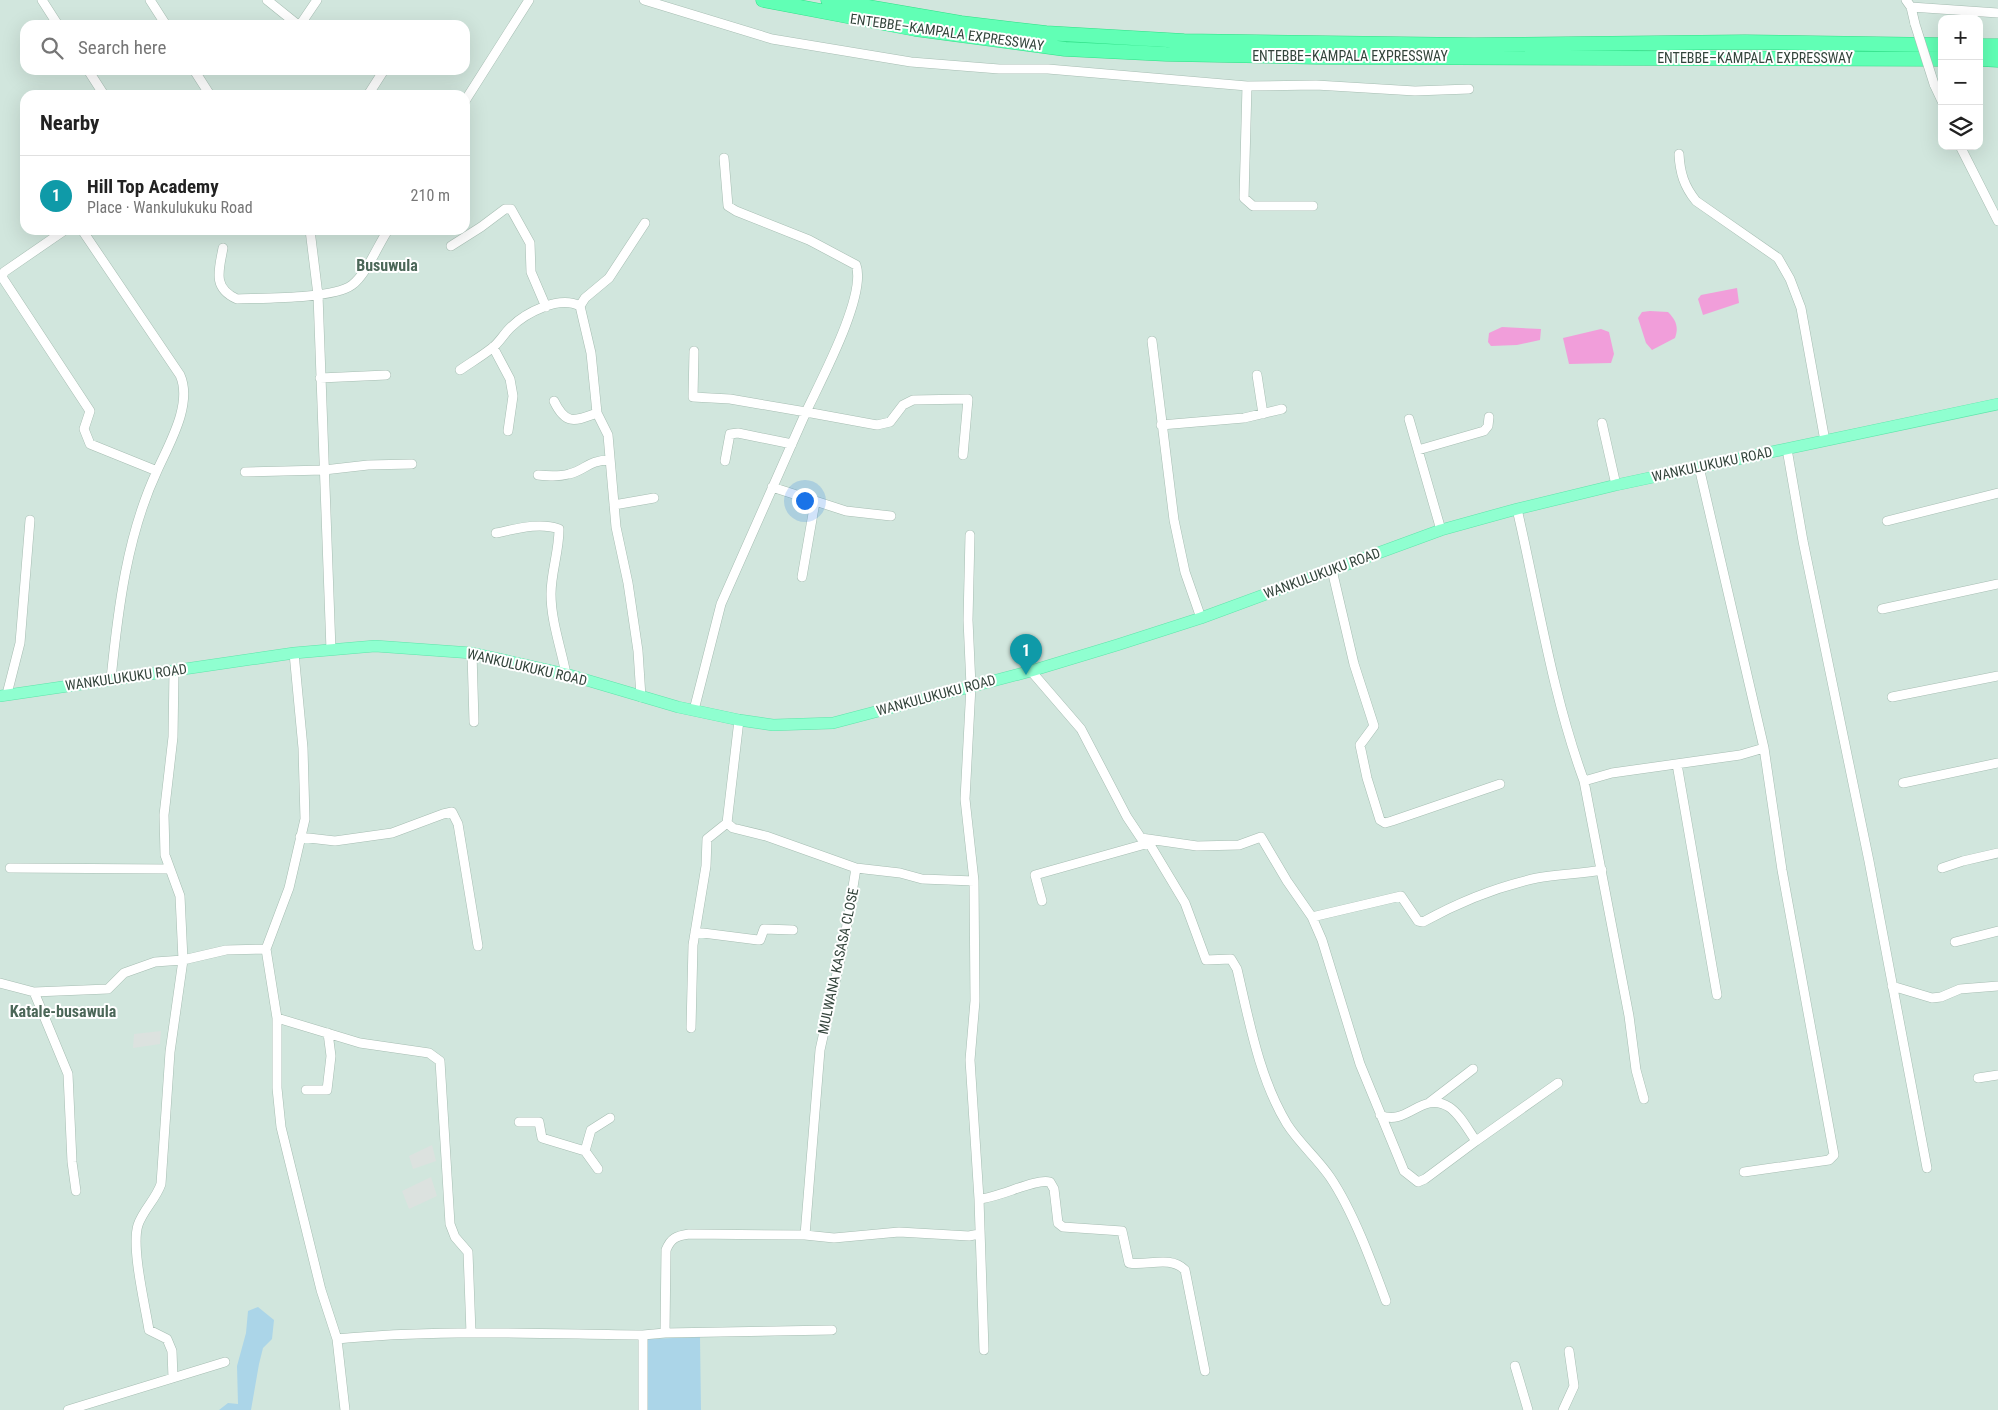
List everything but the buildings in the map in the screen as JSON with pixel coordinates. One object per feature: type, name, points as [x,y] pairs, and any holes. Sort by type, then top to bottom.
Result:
[{"type":"highway","name":"ENTEBBE–KAMPALA EXPRESSWAY","points":[[763,0],[915,29],[1065,49],[1325,57],[1938,59]]},
{"type":"highway","name":"ENTEBBE–KAMPALA EXPRESSWAY","points":[[828,0],[961,23],[1046,32],[1184,41],[1474,45],[1744,42],[1938,45]]},
{"type":"highway","points":[[1983,46],[1998,46]]},
{"type":"highway","points":[[1983,59],[1998,60]]},
{"type":"main road","name":"WANKULUKUKU ROAD","points":[[3,695],[294,654],[375,646],[472,653],[566,674],[641,697],[739,720],[773,725],[800,726],[833,723],[1031,671],[1201,618],[1441,530],[1517,509],[1616,485],[1998,404]]},
{"type":"street","points":[[42,0],[55,20]]},
{"type":"street","points":[[150,0],[163,20]]},
{"type":"street","points":[[267,0],[293,20]]},
{"type":"street","points":[[303,20],[317,0]]},
{"type":"street","points":[[470,93],[529,0]]},
{"type":"street","points":[[644,0],[772,39],[911,62],[1000,69],[1048,69],[1247,86],[1316,86],[1415,90],[1470,89]]},
{"type":"street","points":[[1938,92],[1908,3],[1998,13]]},
{"type":"street","points":[[91,75],[101,90]]},
{"type":"street","points":[[197,75],[207,90]]},
{"type":"street","points":[[370,90],[378,75]]},
{"type":"street","points":[[1247,86],[1244,198],[1253,206],[1313,206]]},
{"type":"street","points":[[1962,150],[1998,221]]},
{"type":"street","points":[[1679,154],[1684,182],[1696,201],[1778,258],[1790,279],[1801,308],[1825,441]]},
{"type":"street","points":[[694,710],[721,604],[806,412],[836,351],[854,300],[859,272],[856,265],[809,240],[736,211],[728,206],[724,158]]},
{"type":"street","points":[[470,234],[504,209],[511,209],[530,243],[532,272],[546,307]]},
{"type":"street","points":[[641,697],[638,651],[614,505],[608,435],[597,412],[591,353],[580,306],[585,298],[609,278],[645,223]]},
{"type":"street","points":[[58,235],[4,272],[2,277],[90,411],[84,429],[90,444],[157,471]]},
{"type":"street","points":[[85,235],[180,375],[185,386],[185,399],[132,540],[111,679]]},
{"type":"street","points":[[311,235],[318,295],[331,650]]},
{"type":"street","points":[[223,248],[218,273],[220,284],[226,294],[237,299],[318,295],[351,286],[360,277],[385,235]]},
{"type":"street","points":[[451,246],[469,235]]},
{"type":"street","points":[[460,370],[493,347],[511,327],[546,307],[572,303],[580,306]]},
{"type":"street","points":[[1152,341],[1174,520],[1185,572],[1201,618]]},
{"type":"street","points":[[493,347],[510,379],[513,396],[508,431]]},
{"type":"street","points":[[694,351],[693,397],[730,400],[877,425],[890,422],[903,405],[913,400],[968,399],[963,455]]},
{"type":"street","points":[[320,378],[386,375]]},
{"type":"street","points":[[1257,375],[1263,414]]},
{"type":"street","points":[[554,401],[559,411],[568,418],[577,420],[597,412]]},
{"type":"street","points":[[1161,425],[1244,418],[1282,409]]},
{"type":"street","points":[[1418,450],[1484,431],[1488,426],[1489,417]]},
{"type":"street","points":[[1409,419],[1441,530]]},
{"type":"street","points":[[1602,423],[1616,485]]},
{"type":"street","points":[[725,462],[730,434],[738,433],[792,444]]},
{"type":"street","points":[[1787,449],[1803,541],[1869,861],[1927,1168]]},
{"type":"street","points":[[538,475],[570,474],[590,463],[610,460]]},
{"type":"street","points":[[245,472],[324,470],[368,465],[412,464]]},
{"type":"street","points":[[1699,467],[1764,748],[1782,870],[1834,1155],[1829,1160],[1744,1172]]},
{"type":"street","points":[[772,487],[815,502],[846,510],[891,516]]},
{"type":"street","points":[[1887,520],[1998,493]]},
{"type":"street","points":[[614,505],[654,498]]},
{"type":"street","points":[[802,578],[815,502]]},
{"type":"street","points":[[1517,509],[1544,633],[1575,756],[1584,781],[1629,1016],[1636,1070],[1644,1099]]},
{"type":"street","points":[[3,695],[20,643],[30,520]]},
{"type":"street","points":[[496,534],[540,526],[559,529],[559,545],[551,595],[557,637],[566,674]]},
{"type":"street","points":[[970,535],[968,620],[972,686],[965,799],[974,882],[975,1001],[970,1060],[980,1199],[979,1234],[984,1350]]},
{"type":"street","points":[[1332,570],[1354,664],[1374,726],[1360,745],[1367,778],[1380,820],[1385,823],[1392,821],[1500,784]]},
{"type":"street","points":[[1882,609],[1998,584]]},
{"type":"street","points":[[472,653],[474,722]]},
{"type":"street","points":[[294,654],[303,748],[305,819],[288,888],[266,949],[277,1018],[277,1088],[281,1127],[321,1290],[336,1339],[344,1410]]},
{"type":"street","points":[[173,1378],[172,1351],[167,1339],[149,1330],[142,1287],[137,1233],[140,1220],[158,1195],[161,1184],[170,1052],[183,960],[180,896],[165,855],[164,815],[173,737],[174,671]]},
{"type":"street","points":[[1031,671],[1082,729],[1127,817],[1145,841],[1185,903],[1206,960],[1231,958],[1237,969],[1253,1040],[1277,1102],[1287,1124],[1331,1179],[1369,1255],[1386,1302]]},
{"type":"street","points":[[1892,698],[1998,676]]},
{"type":"street","points":[[691,1028],[692,952],[706,866],[707,839],[727,823],[739,720]]},
{"type":"street","points":[[1584,781],[1612,773],[1740,755],[1764,748]]},
{"type":"street","points":[[1903,783],[1998,763]]},
{"type":"street","points":[[1677,764],[1717,995]]},
{"type":"street","points":[[300,837],[335,841],[392,833],[452,812],[458,824],[478,946]]},
{"type":"street","points":[[727,823],[733,828],[766,836],[856,868],[922,879],[974,882]]},
{"type":"street","points":[[1042,901],[1035,876],[1145,841],[1197,846],[1239,845],[1262,837],[1287,881],[1312,917],[1322,940],[1357,1056],[1380,1115],[1404,1171],[1418,1182],[1450,1162],[1476,1141],[1558,1083]]},
{"type":"street","points":[[1942,868],[1998,853]]},
{"type":"street","points":[[10,868],[169,869]]},
{"type":"street","name":"MULWANA KASASA CLOSE","points":[[805,1235],[820,1050],[845,937],[856,868]]},
{"type":"street","points":[[1312,917],[1400,896],[1418,921],[1423,922],[1456,904],[1503,887],[1538,878],[1602,870]]},
{"type":"street","points":[[695,932],[760,940],[764,929],[793,930]]},
{"type":"street","points":[[1955,942],[1998,931]]},
{"type":"street","points":[[0,982],[34,992],[108,989],[119,976],[155,962],[183,960],[226,950],[266,949]]},
{"type":"street","points":[[1892,986],[1932,998],[1941,997],[1960,989],[1998,986]]},
{"type":"street","points":[[34,992],[68,1074],[76,1191]]},
{"type":"street","points":[[277,1018],[360,1043],[429,1053],[440,1060],[450,1224],[455,1238],[468,1252],[472,1333]]},
{"type":"street","points":[[306,1090],[327,1090],[331,1056],[328,1033]]},
{"type":"street","points":[[1380,1115],[1387,1118],[1398,1118],[1430,1102],[1473,1069]]},
{"type":"street","points":[[1978,1078],[1998,1075]]},
{"type":"street","points":[[1430,1102],[1450,1108],[1476,1141]]},
{"type":"street","points":[[585,1150],[590,1130],[610,1118]]},
{"type":"street","points":[[519,1122],[539,1122],[542,1138],[585,1150],[598,1169]]},
{"type":"street","points":[[980,1199],[1002,1196],[1029,1184],[1050,1182],[1054,1189],[1058,1223],[1062,1227],[1122,1231],[1129,1263],[1172,1262],[1179,1265],[1184,1270],[1205,1371]]},
{"type":"street","points":[[665,1332],[666,1250],[670,1240],[677,1236],[689,1234],[805,1235],[834,1238],[899,1232],[969,1236],[979,1234]]},
{"type":"street","points":[[336,1339],[387,1334],[643,1335],[665,1332],[832,1330]]},
{"type":"street","points":[[643,1335],[643,1410]]},
{"type":"street","points":[[1563,1410],[1574,1386],[1569,1351]]},
{"type":"street","points":[[68,1410],[225,1362]]},
{"type":"street","points":[[1515,1366],[1528,1410]]},
{"type":"shaded area","points":[[0,0],[1998,0],[1998,1410],[0,1410]]},
{"type":"shaded area","points":[[1737,288],[1739,303],[1703,315],[1698,299],[1701,295]]},
{"type":"shaded area","points":[[1642,312],[1668,312],[1677,327],[1675,338],[1652,350],[1646,343],[1638,318]]},
{"type":"shaded area","points":[[1502,327],[1541,329],[1540,340],[1517,345],[1491,346],[1488,342],[1489,333]]},
{"type":"shaded area","points":[[1601,329],[1609,332],[1614,354],[1611,363],[1569,364],[1563,338]]},
{"type":"shaded area","points":[[161,1031],[160,1044],[133,1048],[134,1034]]},
{"type":"shaded area","points":[[432,1145],[436,1161],[413,1169],[409,1156]]},
{"type":"shaded area","points":[[431,1177],[437,1196],[409,1209],[402,1191]]},
{"type":"shaded area","points":[[258,1307],[274,1320],[272,1339],[263,1348],[251,1410],[219,1410],[228,1403],[238,1404],[237,1366],[246,1333],[248,1311]]},
{"type":"shaded area","points":[[700,1337],[701,1410],[647,1410],[647,1339]]},
{"type":"place","name":"Hill Top Academy","points":[[1026,675]]},
{"type":"district","name":"Busuwula","points":[[387,265]]},
{"type":"district","name":"Katale-busawula","points":[[63,1011]]}]
